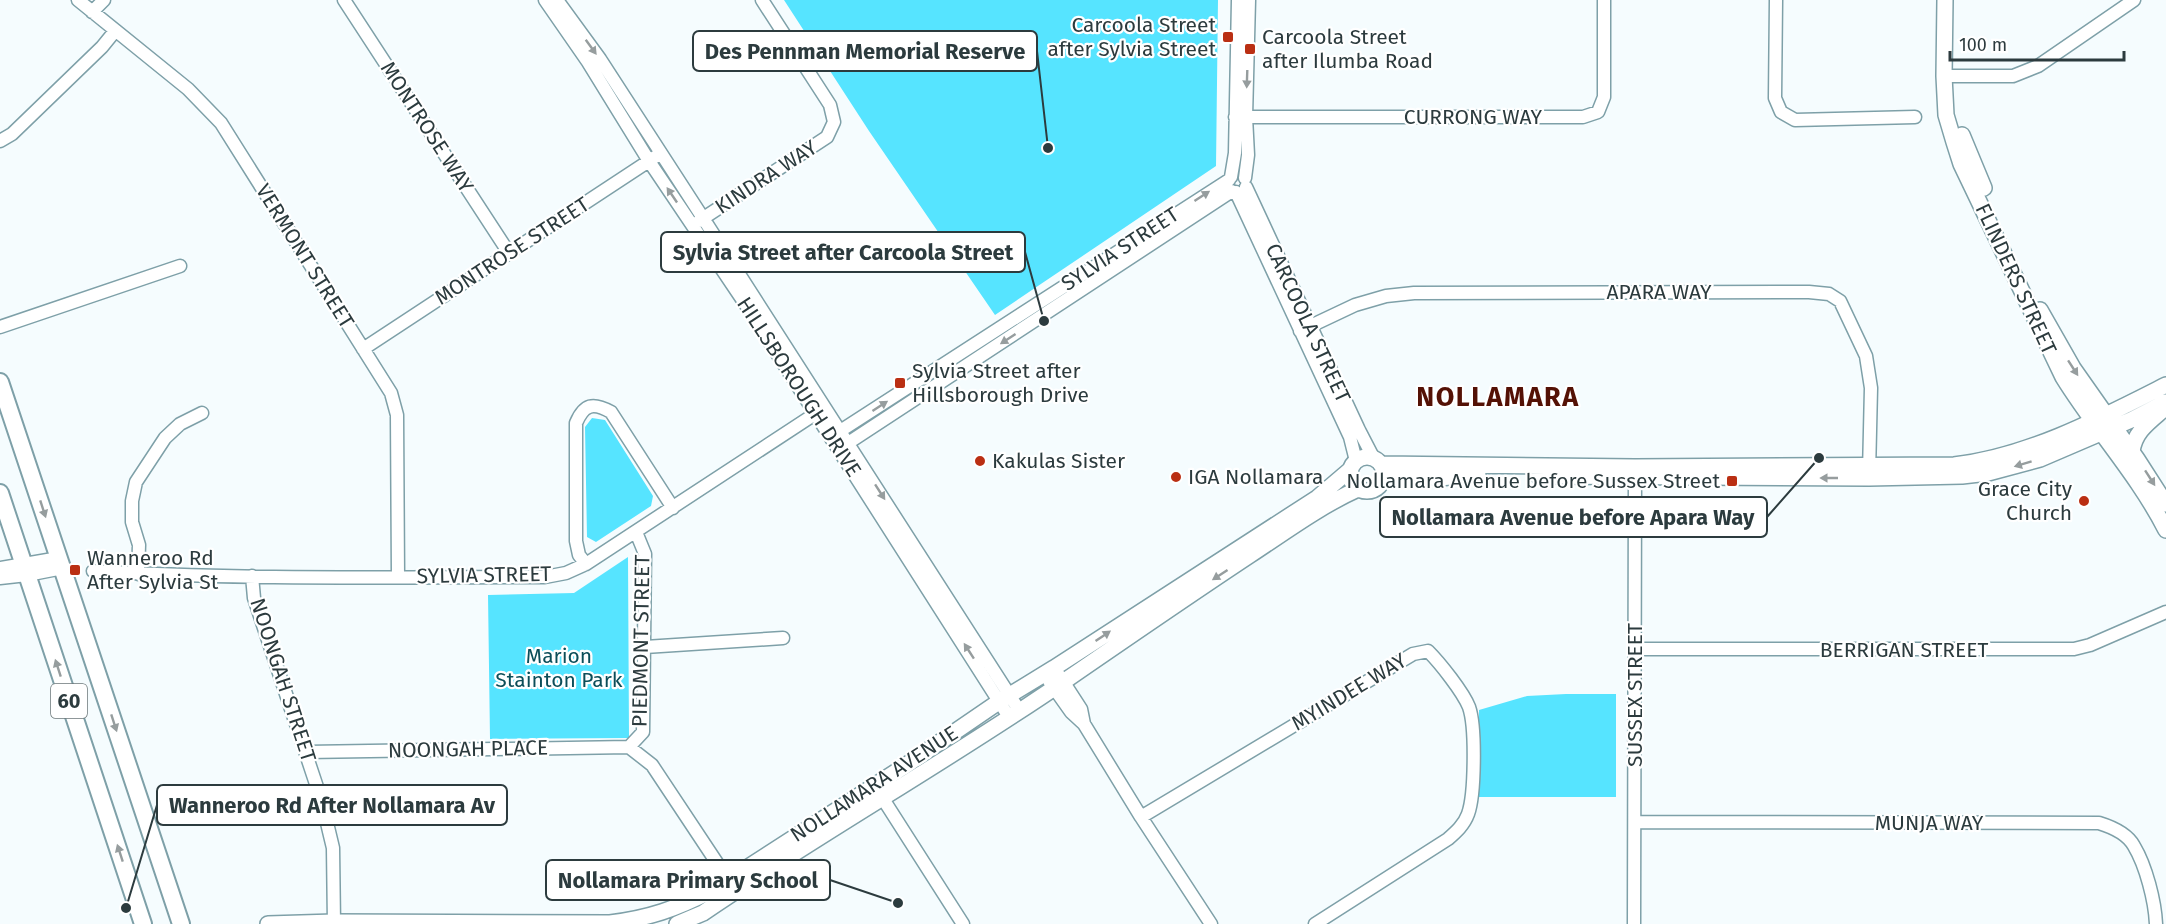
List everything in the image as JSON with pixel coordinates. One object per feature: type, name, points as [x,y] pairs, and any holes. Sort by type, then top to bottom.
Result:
[{"type":"highway","name":"60","points":[[0,382],[179,917]]},
{"type":"highway","name":"60","points":[[0,493],[143,924]]},
{"type":"main road","name":"FLINDERS STREET","points":[[1945,0],[1948,76],[1958,123],[1984,189],[2039,308],[2103,424],[2166,530]]},
{"type":"main road","name":"FLINDERS STREET","points":[[1948,76],[1954,0]]},
{"type":"main road","points":[[2103,424],[2166,385]]},
{"type":"main road","points":[[1380,467],[1380,486],[1372,491],[1359,489],[1352,482],[1354,465],[1365,457],[1380,467],[1635,472],[1868,471],[1954,465],[1974,463],[2032,446],[2166,402]]},
{"type":"main road","points":[[2132,453],[2134,440],[2140,430],[2166,408]]},
{"type":"main road","name":"FLINDERS STREET","points":[[2103,424],[2132,453],[2166,504]]},
{"type":"main road","name":"NOLLAMARA AVENUE","points":[[1264,539],[1317,498],[1354,465]]},
{"type":"main road","name":"NOLLAMARA AVENUE","points":[[878,792],[905,766],[1006,697],[1150,613],[1264,539],[1359,489]]},
{"type":"main road","name":"NOLLAMARA AVENUE","points":[[678,924],[704,913],[732,885],[878,792],[1014,713],[1059,684],[1150,613]]},
{"type":"main road","name":"NOLLAMARA AVENUE","points":[[268,924],[638,922],[681,906],[711,891],[732,885]]},
{"type":"main road","points":[[179,917],[188,924]]},
{"type":"street","name":"VERMONT STREET","points":[[78,0],[188,89],[221,123],[391,393],[397,415],[398,577]]},
{"type":"street","points":[[92,12],[104,0]]},
{"type":"street","name":"MONTROSE WAY","points":[[344,0],[509,253]]},
{"type":"street","name":"HILLSBOROUGH DRIVE","points":[[545,0],[588,63],[649,161],[836,434],[1006,697],[1014,713]]},
{"type":"street","name":"HILLSBOROUGH DRIVE","points":[[557,0],[600,59],[704,218],[820,411]]},
{"type":"street","name":"KINDRA WAY","points":[[693,225],[827,137],[834,122],[830,105],[762,0]]},
{"type":"street","name":"CARCOOLA STREET","points":[[1238,0],[1243,27]]},
{"type":"street","name":"CARCOOLA STREET","points":[[1248,0],[1243,27],[1241,117],[1248,155],[1236,184],[1347,418],[1380,467]]},
{"type":"street","name":"CURRONG WAY","points":[[1241,117],[1583,117],[1598,112],[1604,97],[1604,0]]},
{"type":"street","points":[[1776,0],[1775,98],[1781,112],[1795,120],[1915,117]]},
{"type":"street","points":[[1948,76],[2013,76],[2038,66],[2134,0]]},
{"type":"street","points":[[0,141],[12,134],[102,47],[115,31]]},
{"type":"street","name":"MONTROSE STREET","points":[[363,350],[661,153]]},
{"type":"street","name":"SYLVIA STREET","points":[[836,434],[1236,184]]},
{"type":"street","name":"SYLVIA STREET","points":[[843,446],[1236,184]]},
{"type":"street","points":[[0,327],[180,266]]},
{"type":"street","name":"APARA WAY","points":[[1305,329],[1355,305],[1386,296],[1414,293],[1809,292],[1829,294],[1840,302],[1847,312],[1866,356],[1871,388],[1868,471]]},
{"type":"street","points":[[586,564],[579,555],[576,541],[576,423],[580,413],[589,406],[600,406],[611,412],[673,508]]},
{"type":"street","name":"SYLVIA STREET","points":[[93,571],[138,574],[398,577],[545,577],[567,573],[586,564],[820,411]]},
{"type":"street","points":[[138,574],[138,545],[132,522],[132,501],[136,482],[165,438],[180,424],[202,413]]},
{"type":"street","name":"CARCOOLA STREET","points":[[1347,418],[1354,465]]},
{"type":"street","name":"SUSSEX STREET","points":[[1634,924],[1635,472]]},
{"type":"street","name":"PIEDMONT STREET","points":[[636,531],[645,554],[643,732],[629,747],[652,765],[732,885]]},
{"type":"street","points":[[0,578],[61,563]]},
{"type":"street","points":[[0,568],[26,570]]},
{"type":"street","name":"NOONGAH STREET","points":[[252,576],[254,598],[307,752],[333,848],[334,923]]},
{"type":"street","name":"BERRIGAN STREET","points":[[1635,649],[2074,650],[2166,612]]},
{"type":"street","points":[[645,647],[783,638]]},
{"type":"street","name":"MYINDEE WAY","points":[[1141,817],[1413,654],[1428,651],[1438,661],[1468,705],[1473,723],[1472,796],[1468,814],[1459,830],[1448,839],[1315,924]]},
{"type":"street","points":[[1049,671],[1081,709],[1083,724],[1211,924]]},
{"type":"street","name":"NOONGAH PLACE","points":[[307,752],[629,747]]},
{"type":"street","points":[[878,792],[963,924]]},
{"type":"street","name":"MUNJA WAY","points":[[1635,822],[2099,823],[2117,830],[2134,845],[2153,898],[2156,924]]},
{"type":"green space","points":[[784,0],[1218,0],[1216,166],[995,315],[869,131]]},
{"type":"green space","points":[[592,418],[605,420],[653,496],[651,506],[596,542],[587,537],[585,427]]},
{"type":"green space","name":"Marion Stainton Park","points":[[628,557],[629,738],[490,739],[488,595],[574,593]]},
{"type":"green space","points":[[1616,694],[1616,797],[1479,797],[1479,710],[1527,696]]},
{"type":"place","name":"Carcoola Street after Sylvia Street","points":[[1228,37]]},
{"type":"place","name":"Carcoola Street after Ilumba Road","points":[[1250,49]]},
{"type":"place","name":"Des Pennman Memorial Reserve","points":[[1048,148]]},
{"type":"place","name":"Sylvia Street after Carcoola Street","points":[[1044,321]]},
{"type":"place","name":"Sylvia Street after Hillsborough Drive","points":[[900,383]]},
{"type":"place","name":"Nollamara Avenue before Apara Way","points":[[1819,458]]},
{"type":"place","name":"Kakulas Sister","points":[[980,461]]},
{"type":"place","name":"IGA Nollamara","points":[[1176,477]]},
{"type":"place","name":"Nollamara Avenue before Sussex Street","points":[[1732,481]]},
{"type":"place","name":"Grace City Church","points":[[2084,501]]},
{"type":"place","name":"Wanneroo Rd After Sylvia St","points":[[75,570]]},
{"type":"place","name":"Nollamara Primary School","points":[[898,903]]},
{"type":"place","name":"Wanneroo Rd After Nollamara Av","points":[[126,908]]},
{"type":"district","name":"NOLLAMARA","points":[[1498,397]]}]
